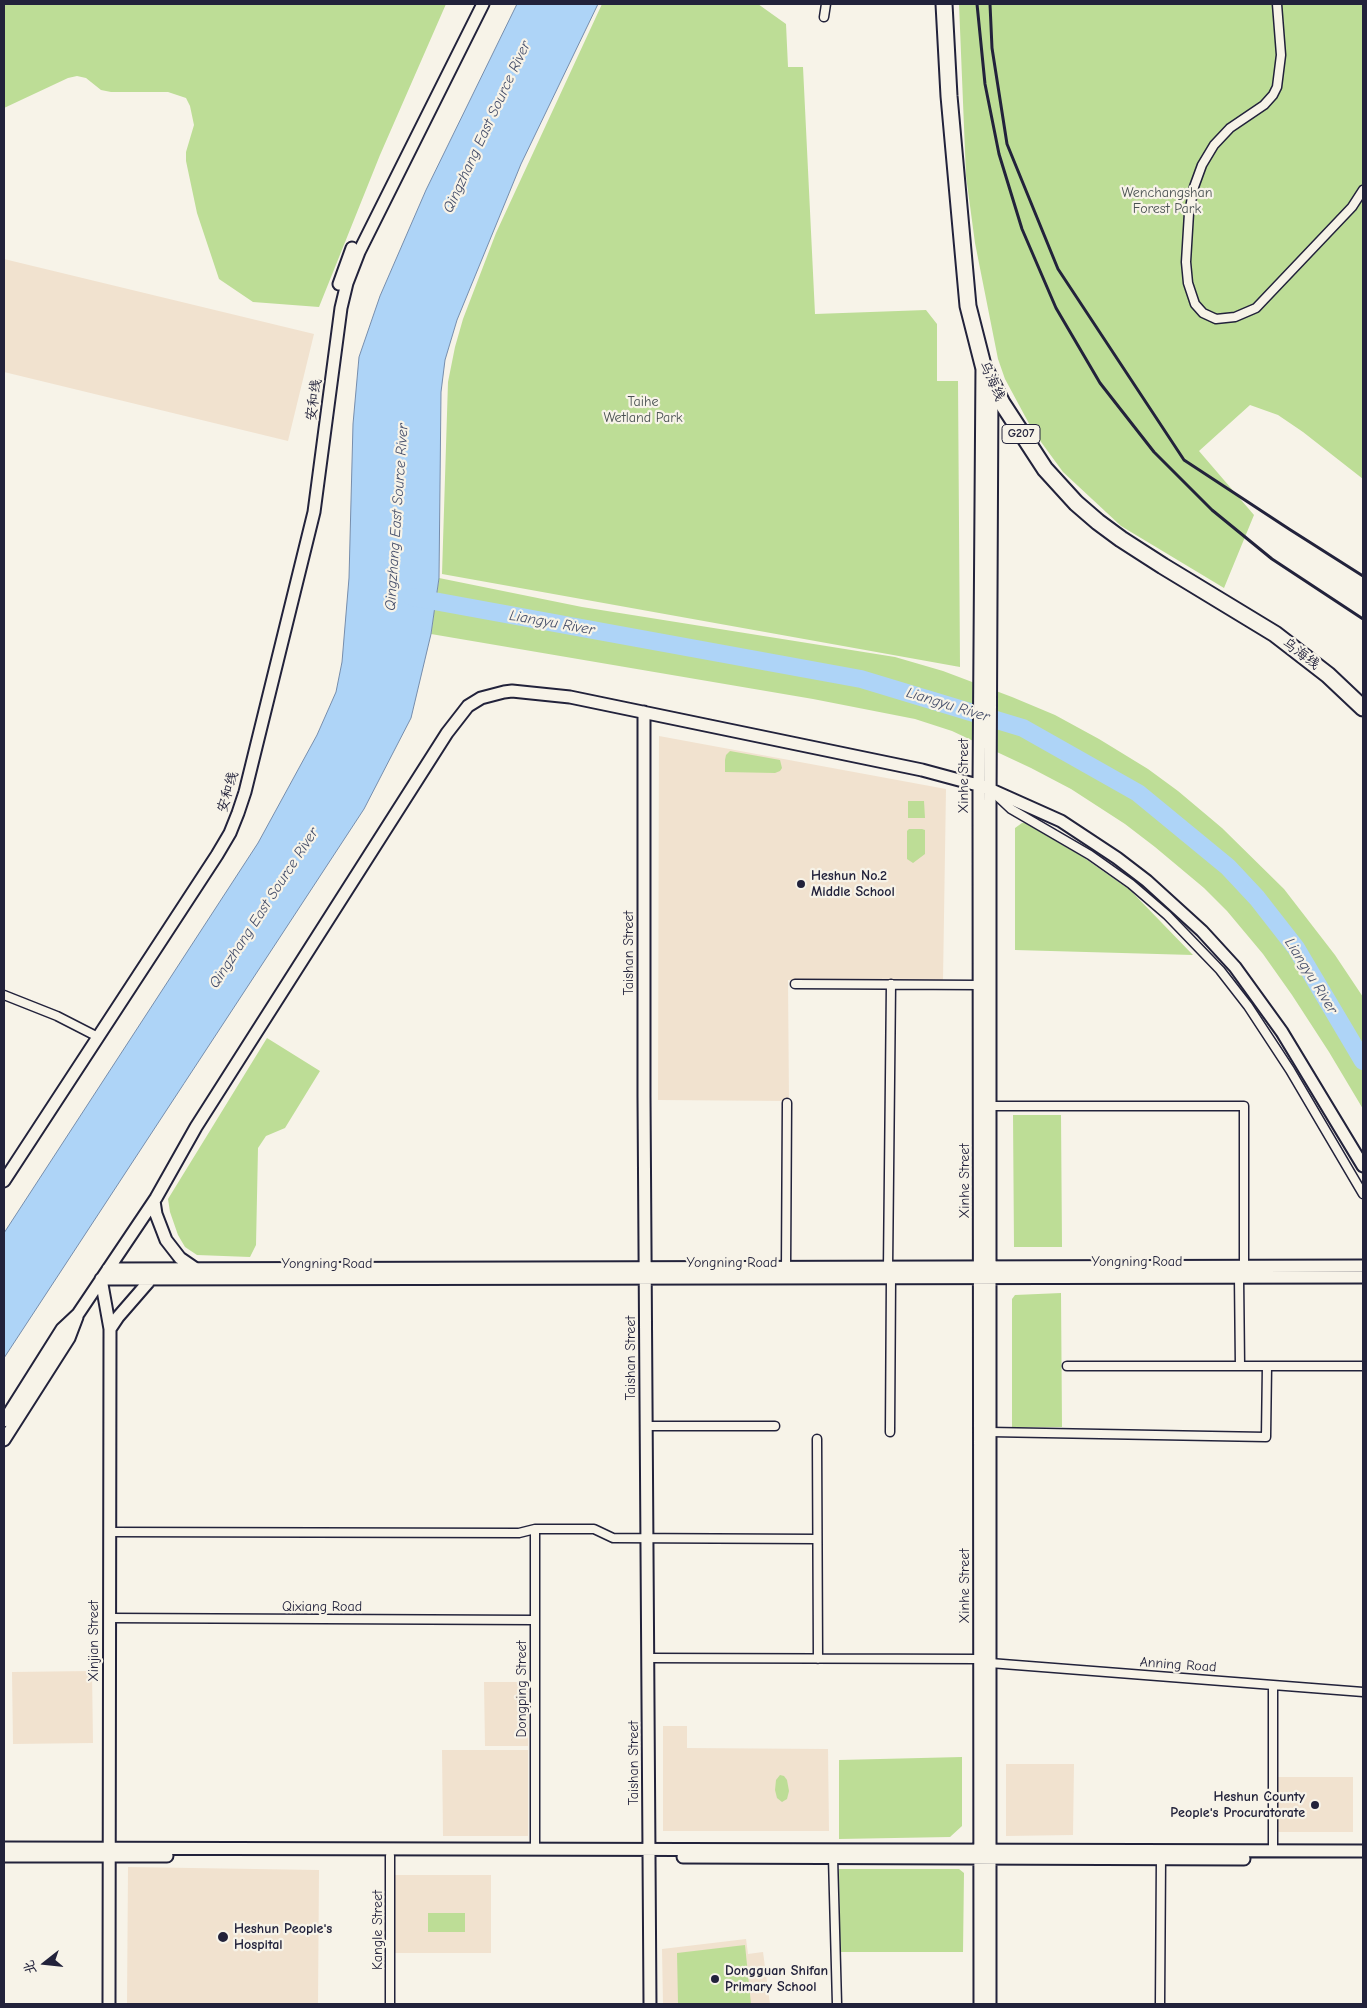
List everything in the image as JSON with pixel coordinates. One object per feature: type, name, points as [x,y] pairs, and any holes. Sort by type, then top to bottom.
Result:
[{"type":"highway","name":"乌海线","points":[[944,4],[949,104],[968,306],[982,358],[992,386],[1014,424],[1045,469],[1098,522],[1163,566],[1275,634],[1328,675],[1363,708]]},
{"type":"main road","name":"安和线","points":[[335,353],[334,306],[345,265],[474,4]]},
{"type":"main road","name":"安和线","points":[[4,1181],[230,833],[245,792],[314,512],[341,308],[352,268],[483,4]]},
{"type":"main road","name":"Xinhe Street","points":[[982,358],[985,755],[980,985],[990,1432],[985,1661]]},
{"type":"main road","name":"Xinhe Street","points":[[985,680],[992,386]]},
{"type":"main road","points":[[4,1420],[62,1329],[78,1314],[154,1201],[196,1127],[447,733],[465,709],[472,703],[489,695],[512,691],[560,695],[822,748],[922,770],[984,787],[1047,814],[1087,837],[1146,880],[1202,931],[1235,967],[1264,1004],[1363,1166]]},
{"type":"main road","name":"Taishan Street","points":[[644,712],[645,1273],[650,2004]]},
{"type":"main road","name":"Xinhe Street","points":[[980,2004],[985,1854],[985,1272],[990,1106],[984,787]]},
{"type":"main road","points":[[154,1201],[156,1214],[166,1240],[180,1258],[196,1269]]},
{"type":"main road","name":"Yongning Road","points":[[1242,1272],[1363,1266]]},
{"type":"main road","name":"Yongning Road","points":[[105,1274],[196,1269],[645,1273],[786,1268],[890,1272]]},
{"type":"main road","name":"Yongning Road","points":[[105,1274],[151,1279],[890,1272],[1242,1272],[1363,1276]]},
{"type":"main road","name":"Xinjian Street","points":[[105,1274],[110,1329],[109,2004]]},
{"type":"main road","points":[[110,1329],[151,1279]]},
{"type":"main road","points":[[4,1440],[69,1338],[78,1314]]},
{"type":"main road","points":[[4,1848],[109,1852],[390,1856],[650,1853],[985,1854],[1161,1858],[1363,1859]]},
{"type":"main road","points":[[4,1856],[109,1852],[535,1849],[833,1857],[1363,1851]]},
{"type":"main road","name":"Xinhe Street","points":[[985,1854],[990,2004]]},
{"type":"street","points":[[824,17],[826,4]]},
{"type":"street","points":[[1277,4],[1281,55],[1277,87],[1264,105],[1230,128],[1214,145],[1202,165],[1194,187],[1189,213],[1186,262],[1188,283],[1195,304],[1203,313],[1216,319],[1235,317],[1256,308],[1352,208],[1363,190]]},
{"type":"street","points":[[984,787],[1010,809],[1082,850],[1131,884],[1167,915],[1220,970],[1248,1006],[1290,1070],[1363,1194]]},
{"type":"street","points":[[795,984],[980,985]]},
{"type":"street","points":[[890,1432],[891,984]]},
{"type":"street","points":[[4,995],[57,1016],[98,1037]]},
{"type":"street","points":[[786,1268],[787,1103]]},
{"type":"street","points":[[990,1106],[1244,1106],[1240,1366]]},
{"type":"street","points":[[1067,1366],[1363,1366]]},
{"type":"street","points":[[990,1432],[1266,1437],[1267,1366]]},
{"type":"street","points":[[647,1426],[775,1426]]},
{"type":"street","points":[[817,1439],[818,1660]]},
{"type":"street","points":[[109,1532],[518,1533],[535,1529],[594,1529],[613,1538],[817,1539]]},
{"type":"street","name":"Dongping Street","points":[[535,1529],[535,1849]]},
{"type":"street","name":"Qixiang Road","points":[[109,1618],[535,1620]]},
{"type":"street","name":"Anning Road","points":[[648,1658],[985,1661],[1363,1692]]},
{"type":"street","points":[[1273,1685],[1273,1851]]},
{"type":"street","name":"Kangle Street","points":[[390,1856],[390,2004]]},
{"type":"street","points":[[833,1857],[837,2004]]},
{"type":"street","points":[[1160,2004],[1161,1858]]},
{"type":"shaded area","points":[[4,259],[314,334],[288,441],[4,372]]},
{"type":"shaded area","name":"Heshun No.2 Middle School","points":[[659,736],[946,789],[943,980],[788,980],[789,1101],[658,1100]]},
{"type":"shaded area","points":[[92,1671],[93,1743],[13,1744],[12,1672]]},
{"type":"shaded area","points":[[484,1682],[528,1682],[528,1746],[485,1746]]},
{"type":"shaded area","points":[[663,1726],[687,1726],[687,1748],[828,1749],[829,1831],[663,1831]]},
{"type":"shaded area","points":[[442,1750],[528,1750],[528,1836],[443,1836]]},
{"type":"shaded area","points":[[1006,1764],[1074,1764],[1073,1835],[1006,1836]]},
{"type":"shaded area","name":"Heshun County People's Procuratorate","points":[[1278,1777],[1353,1777],[1353,1832],[1278,1832]]},
{"type":"shaded area","name":"Heshun People's Hospital","points":[[128,1867],[319,1870],[318,2004],[127,2004]]},
{"type":"shaded area","points":[[395,1875],[491,1875],[491,1953],[395,1953]]},
{"type":"shaded area","name":"Dongguan Shifan Primary School","points":[[746,1939],[748,1954],[763,1952],[770,2004],[663,2004],[662,1949]]},
{"type":"green space","points":[[4,4],[446,4],[380,155],[319,307],[253,302],[219,279],[197,213],[186,161],[186,152],[194,125],[190,106],[186,98],[168,92],[111,92],[101,90],[86,78],[77,76],[68,78],[4,108]]},
{"type":"green space","name":"Taihe Wetland Park","points":[[602,4],[758,4],[786,24],[788,67],[803,67],[815,314],[926,310],[937,324],[937,381],[958,381],[960,667],[442,574],[448,382],[455,347],[463,319],[496,233]]},
{"type":"green space","name":"Wenchangshan Forest Park","points":[[959,4],[1363,4],[1363,479],[1278,415],[1250,405],[1199,451],[1254,515],[1224,588],[1121,526],[1063,472],[1033,431],[1005,379],[998,359],[975,243],[966,176]]},
{"type":"green space","points":[[439,578],[582,607],[895,657],[943,671],[1012,697],[1055,715],[1099,739],[1148,769],[1178,791],[1222,828],[1284,889],[1335,955],[1363,997],[1363,1109],[1292,995],[1263,954],[1227,911],[1204,888],[1155,847],[1125,824],[1071,789],[952,731],[915,719],[813,699],[431,634]]},
{"type":"green space","points":[[730,751],[780,760],[782,768],[775,773],[725,772],[726,755]]},
{"type":"green space","points":[[908,801],[924,801],[925,818],[908,818]]},
{"type":"green space","points":[[1022,823],[1083,857],[1130,890],[1193,955],[1015,950],[1015,828]]},
{"type":"green space","points":[[909,829],[925,830],[925,854],[913,863],[907,859],[907,831]]},
{"type":"green space","points":[[267,1038],[320,1071],[285,1128],[266,1136],[258,1148],[256,1245],[250,1257],[197,1255],[185,1247],[178,1235],[170,1212],[168,1199]]},
{"type":"green space","points":[[1013,1115],[1061,1115],[1062,1247],[1014,1247]]},
{"type":"green space","points":[[1061,1293],[1062,1427],[1012,1427],[1012,1299],[1015,1295]]},
{"type":"green space","points":[[962,1757],[962,1826],[950,1837],[839,1839],[839,1760]]},
{"type":"green space","points":[[780,1775],[784,1776],[787,1780],[789,1791],[787,1799],[782,1802],[777,1798],[775,1790],[776,1780]]},
{"type":"green space","points":[[839,1869],[959,1869],[964,1873],[963,1952],[840,1952]]},
{"type":"green space","points":[[428,1913],[465,1913],[465,1932],[428,1932]]},
{"type":"green space","name":"Dongguan Shifan Primary School","points":[[745,1945],[751,2004],[678,2004],[677,1953]]},
{"type":"water","name":"Qingzhang East Source River","points":[[517,4],[598,4],[521,164],[457,320],[445,360],[441,392],[439,578],[431,634],[411,718],[364,809],[4,1358],[4,1233],[258,843],[317,735],[336,692],[342,662],[349,578],[353,424],[359,357],[380,296],[426,190]]},
{"type":"waterway","name":"Liangyu River","points":[[412,597],[861,679],[1023,728],[1138,793],[1228,867],[1257,898],[1296,948],[1363,1061]]},
{"type":"railway","points":[[977,4],[985,84],[999,154],[1022,229],[1056,308],[1100,383],[1154,452],[1212,510],[1272,559],[1363,619]]},
{"type":"railway","points":[[990,4],[992,48],[1007,144],[1058,269],[1184,460],[1363,576]]},
{"type":"place","name":"Heshun No.2 Middle School","points":[[801,884]]},
{"type":"place","name":"Heshun County People's Procuratorate","points":[[1315,1805]]},
{"type":"place","name":"Heshun People's Hospital","points":[[223,1937]]},
{"type":"place","name":"Dongguan Shifan Primary School","points":[[715,1979]]}]
